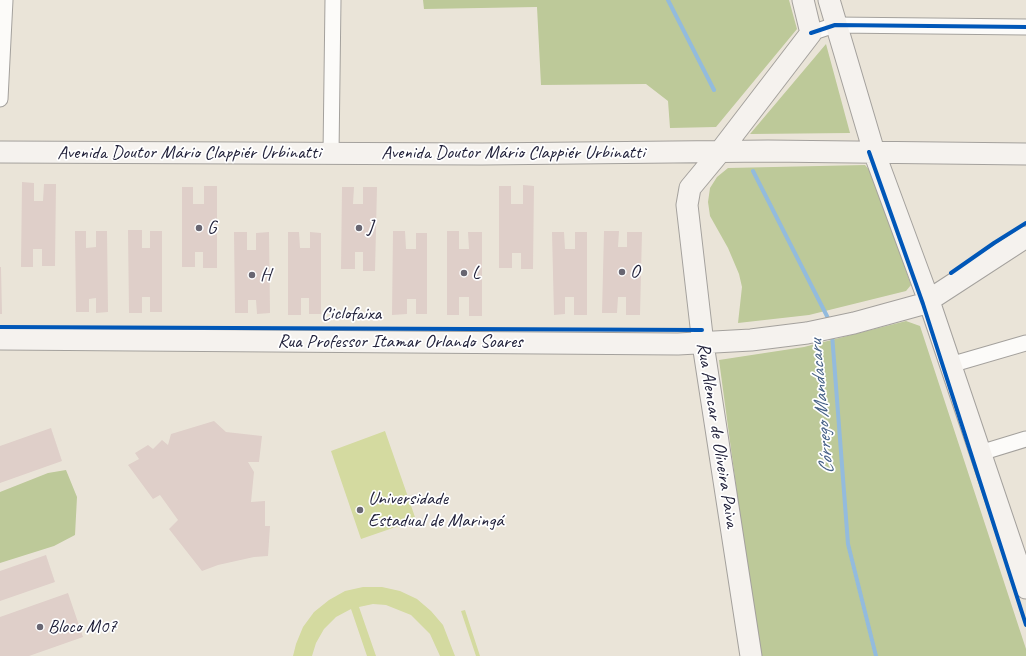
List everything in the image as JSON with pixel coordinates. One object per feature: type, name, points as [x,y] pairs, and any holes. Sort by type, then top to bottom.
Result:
[{"type":"main road","points":[[802,0],[811,33]]},
{"type":"main road","points":[[829,0],[835,25],[874,152],[929,301],[980,453],[1023,568],[1026,588]]},
{"type":"main road","name":"Rua Alencar de Oliveira Paiva","points":[[751,656],[703,344],[687,205],[690,188],[719,153],[811,33]]},
{"type":"main road","name":"Avenida Doutor Mário Clappiér Urbinatti","points":[[0,152],[330,154],[874,152],[1026,154]]},
{"type":"main road","points":[[703,344],[807,333],[854,323],[929,301],[1026,236]]},
{"type":"main road","name":"Rua Professor Itamar Orlando Soares","points":[[0,339],[703,344]]},
{"type":"street","points":[[0,99],[5,0]]},
{"type":"street","points":[[330,154],[333,0]]},
{"type":"street","points":[[811,33],[835,25],[1026,27]]},
{"type":"street","points":[[950,365],[1026,343]]},
{"type":"street","points":[[980,453],[1026,439]]},
{"type":"green space","points":[[423,0],[789,0],[797,29],[716,127],[670,128],[668,101],[646,84],[541,85],[537,7],[424,9]]},
{"type":"green space","points":[[826,44],[850,133],[750,134]]},
{"type":"green space","points":[[865,165],[872,173],[911,285],[906,291],[809,315],[738,323],[742,287],[739,274],[728,248],[710,216],[708,202],[710,188],[717,177],[728,168]]},
{"type":"green space","points":[[906,321],[920,326],[1026,649],[1026,656],[759,656],[719,360],[804,347]]},
{"type":"green space","points":[[385,431],[416,520],[361,539],[331,451]]},
{"type":"green space","points":[[66,470],[77,497],[75,535],[54,546],[0,563],[0,492],[48,473]]},
{"type":"green space","points":[[363,587],[382,587],[400,591],[417,599],[431,611],[443,625],[455,656],[440,656],[430,634],[411,615],[386,605],[373,604],[359,607],[376,656],[367,656],[351,609],[336,617],[324,629],[316,643],[312,656],[293,656],[303,627],[314,612],[329,600],[345,591]]},
{"type":"green space","points":[[465,610],[480,656],[476,656],[461,611]]},
{"type":"building","points":[[22,182],[34,183],[34,201],[43,201],[44,184],[56,184],[55,266],[42,266],[42,249],[33,249],[33,267],[21,267]]},
{"type":"building","points":[[523,185],[534,186],[533,269],[521,269],[521,253],[512,253],[512,268],[499,268],[499,186],[511,186],[511,204],[523,204]]},
{"type":"building","name":"G","points":[[204,186],[217,186],[217,268],[203,268],[203,252],[195,252],[195,267],[182,267],[182,187],[193,187],[193,204],[204,204]]},
{"type":"building","name":"J","points":[[342,187],[354,187],[353,204],[363,204],[363,187],[377,187],[375,271],[363,271],[363,252],[355,252],[355,269],[341,269]]},
{"type":"building","points":[[128,230],[142,230],[142,248],[150,248],[150,231],[162,231],[162,312],[150,312],[150,297],[142,297],[142,313],[129,313]]},
{"type":"building","points":[[75,231],[86,231],[86,248],[96,247],[96,231],[107,231],[108,312],[96,313],[96,298],[89,299],[89,312],[76,312]]},
{"type":"building","points":[[393,231],[405,231],[406,249],[416,249],[416,233],[427,233],[427,314],[416,314],[416,299],[407,299],[407,314],[392,315]]},
{"type":"building","name":"L","points":[[447,231],[459,231],[459,249],[469,249],[468,232],[482,232],[482,316],[469,316],[469,297],[459,297],[459,315],[447,315]]},
{"type":"building","name":"O","points":[[604,231],[619,231],[618,247],[627,247],[627,232],[642,232],[640,315],[626,315],[626,297],[618,297],[617,313],[602,313]]},
{"type":"building","name":"H","points":[[234,232],[247,232],[247,250],[256,250],[256,233],[269,232],[270,313],[257,314],[256,300],[248,300],[248,313],[235,313]]},
{"type":"building","points":[[288,232],[299,232],[300,248],[310,248],[310,232],[321,233],[321,314],[309,314],[309,298],[301,298],[301,315],[288,315]]},
{"type":"building","points":[[552,232],[564,232],[565,249],[575,249],[575,232],[587,232],[587,315],[574,315],[574,297],[565,297],[565,314],[554,315]]},
{"type":"building","points":[[1,267],[2,314],[0,314]]},
{"type":"building","points":[[214,421],[226,432],[262,436],[259,462],[248,462],[254,472],[251,502],[265,501],[265,526],[270,526],[268,556],[254,557],[218,565],[202,571],[169,529],[178,520],[160,495],[153,499],[128,465],[139,459],[135,453],[148,445],[153,449],[162,440],[168,445],[171,434]]},
{"type":"building","points":[[51,428],[62,461],[0,483],[0,446]]},
{"type":"building","points":[[46,555],[55,582],[0,601],[0,571]]},
{"type":"building","name":"Bloco M07","points":[[68,593],[83,637],[29,656],[0,656],[0,617]]},
{"type":"waterway","name":"Córrego Mandacaru","points":[[668,0],[714,90]]},
{"type":"waterway","name":"Córrego Mandacaru","points":[[753,171],[830,322]]},
{"type":"waterway","name":"Córrego Mandacaru","points":[[832,334],[848,544],[876,656]]},
{"type":"cycle path","points":[[811,33],[835,25],[1026,27]]},
{"type":"cycle path","points":[[869,152],[923,304],[1026,625]]},
{"type":"cycle path","points":[[951,273],[1026,223]]},
{"type":"cycle path","name":"Ciclofaixa","points":[[0,327],[702,330]]},
{"type":"place","name":"G","points":[[199,228]]},
{"type":"place","name":"J","points":[[359,228]]},
{"type":"place","name":"O","points":[[622,272]]},
{"type":"place","name":"L","points":[[464,273]]},
{"type":"place","name":"H","points":[[252,275]]},
{"type":"place","name":"Universidade Estadual de Maringá","points":[[360,510]]},
{"type":"place","name":"Bloco M07","points":[[40,627]]}]
